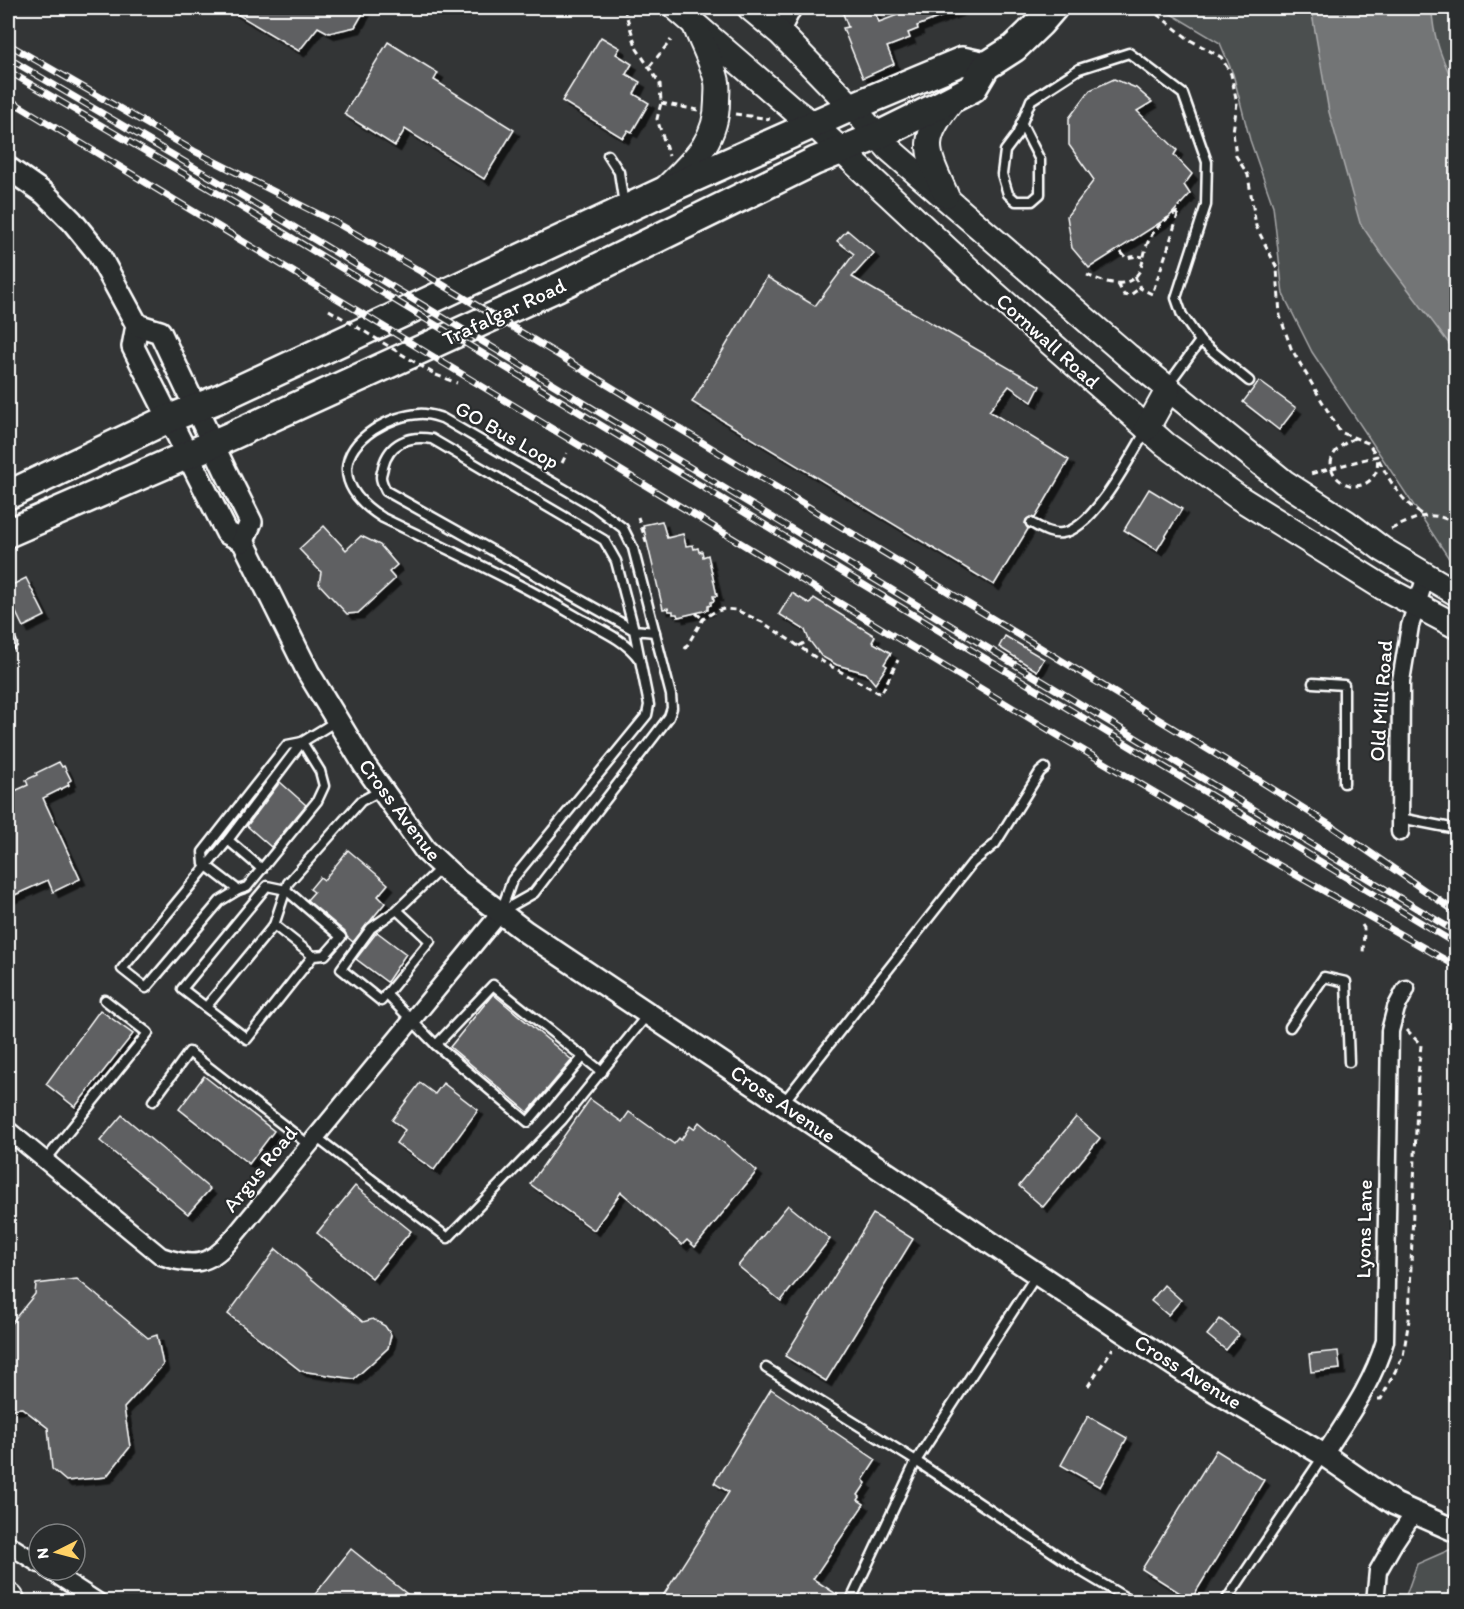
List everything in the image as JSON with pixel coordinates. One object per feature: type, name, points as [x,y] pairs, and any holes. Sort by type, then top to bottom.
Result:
[{"type":"main road","name":"Cornwall Road","points":[[750,8],[780,33],[877,136],[1168,390],[1284,482],[1426,576],[1456,593]]},
{"type":"main road","name":"Trafalgar Road","points":[[8,533],[213,444],[558,287],[805,166],[877,136],[954,98],[973,88],[986,66],[1014,48],[1053,8]]},
{"type":"main road","name":"Cornwall Road","points":[[685,15],[795,111],[814,124],[994,293],[1165,444],[1238,496],[1384,588],[1456,626]]},
{"type":"main road","points":[[663,192],[706,145],[717,112],[717,83],[685,15]]},
{"type":"main road","name":"Trafalgar Road","points":[[8,495],[624,209],[852,107],[962,62],[986,66]]},
{"type":"main road","points":[[950,202],[931,162],[929,140],[935,123],[954,98]]},
{"type":"main road","points":[[1147,428],[1168,390]]},
{"type":"street","points":[[780,33],[793,8]]},
{"type":"street","points":[[8,168],[45,194],[72,221],[98,253],[137,325],[160,332],[251,522],[243,541]]},
{"type":"street","name":"Cross Avenue","points":[[137,325],[133,347],[227,533],[243,541],[308,672],[382,790],[425,850],[443,867],[526,932],[1200,1382],[1324,1455],[1395,1504],[1456,1531]]},
{"type":"street","name":"Old Mill Road","points":[[1400,825],[1403,656],[1426,576]]},
{"type":"street","name":"Argus Road","points":[[8,1130],[161,1256],[180,1263],[194,1263],[210,1259],[222,1251],[501,912]]},
{"type":"street","name":"Lyons Lane","points":[[1324,1455],[1370,1381],[1380,1361],[1385,1341],[1390,1030],[1396,1008],[1406,989]]},
{"type":"street","points":[[1375,1602],[1378,1571],[1414,1513]]},
{"type":"street","points":[[8,1544],[27,1556]]},
{"type":"street","points":[[67,1582],[98,1602]]},
{"type":"lane","points":[[1021,123],[1040,160],[1040,194],[1032,201],[1017,201],[1008,194],[1002,174],[1005,151],[1017,135],[1021,123],[1031,100],[1079,69],[1128,53],[1183,94],[1207,162],[1206,204],[1176,298],[1182,315],[1200,341],[1249,381]]},
{"type":"lane","points":[[608,155],[619,172],[624,209]]},
{"type":"lane","points":[[1168,390],[1173,378],[1200,341]]},
{"type":"lane","name":"GO Bus Loop","points":[[501,912],[534,893],[669,717],[672,708],[671,695],[633,548],[623,528],[595,507],[442,418],[421,414],[394,418],[370,432],[354,449],[347,468],[350,482],[365,507],[525,587],[618,640],[639,659]]},
{"type":"lane","points":[[1031,523],[1050,532],[1063,533],[1079,526],[1103,499],[1147,428]]},
{"type":"lane","points":[[501,912],[512,880],[647,715],[649,705],[634,630],[616,561],[603,540],[432,439],[421,437],[409,439],[395,445],[386,457],[381,476],[386,491],[634,630],[655,632]]},
{"type":"lane","points":[[8,633],[12,644],[8,646]]},
{"type":"lane","points":[[1313,683],[1344,685],[1344,783]]},
{"type":"lane","points":[[238,890],[204,864],[203,852],[287,745],[302,742],[338,720]]},
{"type":"lane","points":[[302,742],[320,771],[324,786],[317,801],[247,887],[220,901],[146,988],[122,969],[207,867],[302,742]]},
{"type":"lane","points":[[783,1103],[972,863],[995,844],[1040,772],[1045,768]]},
{"type":"lane","points":[[206,1007],[274,925],[288,883],[361,801],[382,790]]},
{"type":"lane","points":[[1400,825],[1456,829]]},
{"type":"lane","points":[[228,840],[262,869]]},
{"type":"lane","points":[[397,910],[429,940],[381,1001],[341,969],[371,928],[397,910],[443,867]]},
{"type":"lane","points":[[274,925],[313,956],[325,955],[341,937],[286,890],[267,886],[182,988],[247,1039],[313,956]]},
{"type":"lane","points":[[1290,1027],[1324,977],[1346,982],[1349,1062]]},
{"type":"lane","points":[[436,1045],[493,984],[602,1072]]},
{"type":"lane","points":[[386,994],[436,1045],[528,1122],[584,1056]]},
{"type":"lane","points":[[45,1161],[148,1033],[105,1000]]},
{"type":"lane","points":[[153,1101],[189,1052],[448,1238],[562,1120],[648,1014]]},
{"type":"lane","points":[[850,1602],[916,1461],[1037,1274]]},
{"type":"lane","points":[[766,1368],[916,1461],[1084,1573],[1133,1602]]},
{"type":"lane","points":[[1225,1602],[1324,1455]]},
{"type":"path","points":[[624,8],[637,49],[660,84],[661,103],[657,119],[671,160]]},
{"type":"path","points":[[1149,8],[1190,40],[1221,57],[1231,74],[1237,103],[1233,132],[1236,156],[1248,175],[1256,226],[1277,268],[1280,316],[1291,348],[1340,432],[1368,443],[1378,457],[1390,482],[1410,507],[1424,516]]},
{"type":"path","points":[[650,66],[671,40]]},
{"type":"path","points":[[661,103],[704,111]]},
{"type":"path","points":[[725,113],[777,120]]},
{"type":"path","points":[[1088,275],[1105,282],[1118,284],[1128,281],[1139,272],[1149,241],[1160,223],[1179,211],[1152,294],[1140,288],[1135,276]]},
{"type":"path","points":[[1121,252],[1126,258],[1137,256],[1143,258]]},
{"type":"path","points":[[1118,284],[1124,295],[1129,296],[1140,288]]},
{"type":"path","points":[[329,310],[436,375],[457,382]]},
{"type":"path","points":[[1355,438],[1342,443],[1331,460],[1331,469],[1339,482],[1351,487],[1362,484],[1376,472],[1378,457]]},
{"type":"path","points":[[562,463],[567,453]]},
{"type":"path","points":[[1303,475],[1378,457]]},
{"type":"path","points":[[1386,531],[1424,516],[1443,516],[1456,524]]},
{"type":"path","points":[[685,649],[703,619],[724,609],[736,610],[762,622],[881,694],[898,660]]},
{"type":"path","points":[[696,613],[703,619]]},
{"type":"path","points":[[799,646],[809,640]]},
{"type":"path","points":[[1362,925],[1364,928],[1363,955]]},
{"type":"path","points":[[1374,1399],[1381,1399],[1403,1356],[1409,1320],[1421,1045],[1406,1028]]},
{"type":"path","points":[[1088,1386],[1124,1332]]},
{"type":"shaded area","points":[[1161,8],[1456,8],[1456,569],[1312,352],[1283,294],[1273,206],[1250,140],[1233,74],[1220,43]]},
{"type":"shaded area","points":[[1311,8],[1432,8],[1439,49],[1456,87],[1456,353],[1360,223],[1329,112]]},
{"type":"shaded area","points":[[1456,1547],[1456,1601],[1404,1601],[1417,1564]]},
{"type":"building","points":[[227,8],[366,8],[355,27],[329,33],[318,27],[299,51]]},
{"type":"building","points":[[850,8],[873,8],[879,22],[916,8],[961,9],[917,26],[918,29],[908,33],[910,38],[887,47],[894,64],[863,78],[843,28],[848,27],[842,11]]},
{"type":"building","points":[[601,37],[620,48],[616,54],[632,64],[626,74],[640,82],[634,94],[649,103],[632,132],[628,130],[623,138],[562,101]]},
{"type":"building","points":[[388,42],[438,73],[434,80],[514,130],[484,179],[405,129],[395,146],[344,114]]},
{"type":"building","points":[[1114,79],[1136,88],[1152,102],[1137,111],[1177,150],[1174,155],[1192,174],[1184,185],[1190,194],[1169,217],[1089,268],[1072,248],[1067,216],[1094,180],[1069,145],[1069,118],[1090,90]]},
{"type":"building","points":[[847,230],[874,253],[852,277],[1040,386],[1032,402],[1009,386],[989,411],[1069,460],[1035,518],[1030,517],[1026,520],[1025,524],[1028,529],[994,585],[692,402],[767,277],[815,306],[854,254],[837,241]]},
{"type":"building","points":[[1259,381],[1296,408],[1279,430],[1243,402]]},
{"type":"building","points":[[1149,489],[1182,509],[1157,550],[1124,530]]},
{"type":"building","points":[[662,521],[667,538],[683,534],[686,546],[693,545],[694,549],[698,548],[699,552],[702,551],[703,557],[708,555],[717,596],[713,596],[714,601],[708,606],[708,610],[678,617],[668,608],[663,609],[643,525]]},
{"type":"building","points":[[324,526],[346,550],[361,536],[380,545],[397,565],[389,572],[395,579],[358,613],[347,614],[319,584],[321,572],[299,549]]},
{"type":"building","points":[[26,578],[45,616],[23,627],[8,596],[8,587]]},
{"type":"building","points":[[792,593],[810,604],[814,598],[875,636],[872,642],[891,653],[884,664],[887,666],[875,684],[866,673],[837,665],[821,656],[809,640],[805,630],[779,614]]},
{"type":"building","points":[[1005,636],[1044,659],[1037,671],[999,647]]},
{"type":"building","points":[[59,762],[62,767],[64,766],[71,780],[68,782],[69,785],[43,798],[80,879],[53,892],[48,880],[8,898],[8,794],[28,785],[26,780]]},
{"type":"building","points":[[280,782],[306,805],[271,847],[247,826]]},
{"type":"building","points":[[348,850],[388,884],[378,896],[385,903],[353,942],[345,932],[307,900],[314,892],[310,889],[320,877],[324,880]]},
{"type":"building","points":[[377,932],[406,954],[387,982],[356,959]]},
{"type":"building","points":[[493,994],[572,1060],[528,1112],[450,1047]]},
{"type":"building","points":[[100,1010],[133,1034],[75,1107],[46,1084]]},
{"type":"building","points":[[204,1076],[274,1131],[249,1164],[179,1109]]},
{"type":"building","points":[[420,1083],[435,1094],[443,1083],[478,1110],[434,1170],[396,1143],[405,1130],[392,1120]]},
{"type":"building","points":[[590,1099],[622,1122],[629,1112],[674,1144],[679,1138],[681,1140],[690,1126],[694,1129],[699,1122],[757,1171],[695,1247],[687,1240],[682,1245],[621,1192],[594,1230],[530,1184]]},
{"type":"building","points":[[122,1115],[210,1189],[188,1214],[100,1141]]},
{"type":"building","points":[[1076,1117],[1100,1138],[1043,1207],[1019,1186]]},
{"type":"building","points":[[355,1186],[411,1231],[372,1278],[317,1233]]},
{"type":"building","points":[[788,1205],[830,1239],[781,1301],[738,1266]]},
{"type":"building","points":[[873,1214],[913,1239],[826,1381],[785,1356]]},
{"type":"building","points":[[276,1249],[363,1322],[373,1319],[385,1326],[391,1335],[388,1348],[354,1379],[301,1371],[228,1314]]},
{"type":"building","points":[[77,1279],[148,1338],[157,1335],[163,1365],[124,1408],[130,1447],[106,1477],[66,1481],[52,1469],[48,1428],[22,1408],[8,1409],[8,1327],[35,1294],[36,1284]]},
{"type":"building","points":[[1164,1285],[1181,1300],[1168,1315],[1151,1301]]},
{"type":"building","points":[[1220,1319],[1239,1334],[1226,1350],[1207,1335]]},
{"type":"building","points":[[1338,1351],[1340,1369],[1311,1372],[1309,1354]]},
{"type":"building","points":[[771,1389],[876,1460],[863,1480],[866,1483],[858,1495],[860,1497],[858,1500],[864,1504],[813,1579],[844,1599],[844,1602],[659,1602],[729,1492],[714,1483]]},
{"type":"building","points":[[1088,1416],[1127,1438],[1100,1487],[1061,1465]]},
{"type":"building","points":[[1216,1450],[1264,1480],[1191,1600],[1142,1569]]},
{"type":"building","points":[[351,1549],[417,1602],[309,1602]]},
{"type":"railway","points":[[8,44],[194,151],[342,226],[420,271],[1260,781],[1333,827],[1456,912]]},
{"type":"railway","points":[[8,58],[246,198],[1456,932]]},
{"type":"railway","points":[[8,71],[241,207],[1456,944]]},
{"type":"railway","points":[[8,99],[1064,739],[1456,966]]}]
